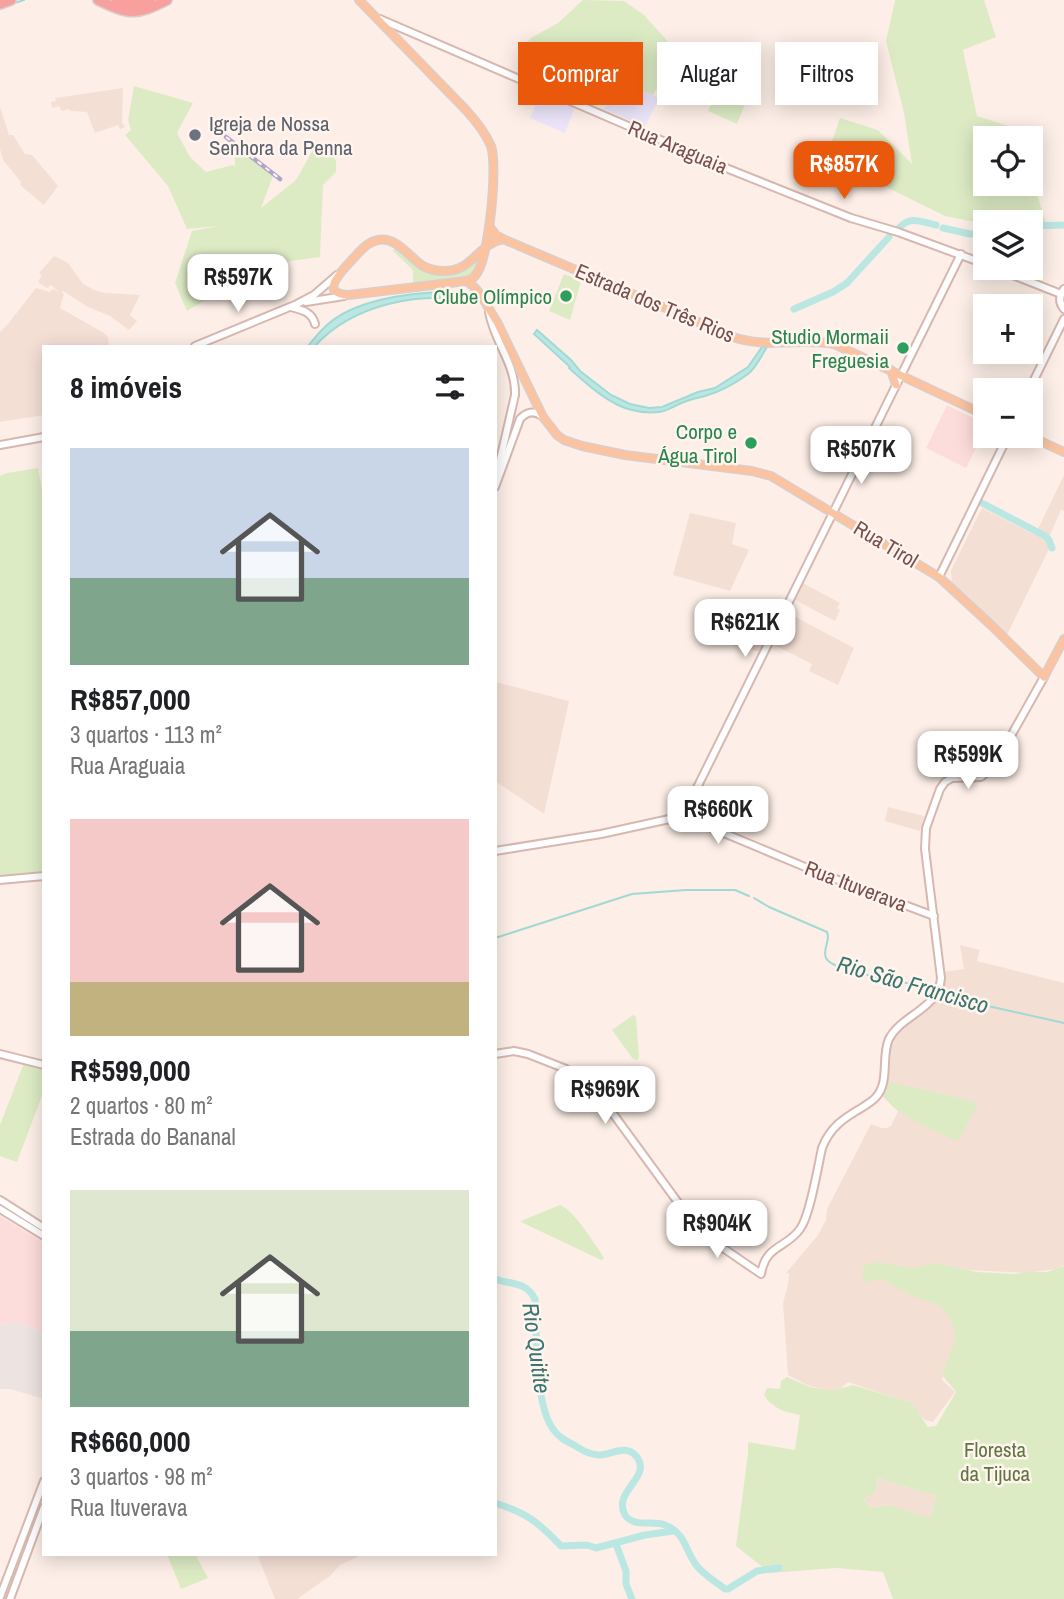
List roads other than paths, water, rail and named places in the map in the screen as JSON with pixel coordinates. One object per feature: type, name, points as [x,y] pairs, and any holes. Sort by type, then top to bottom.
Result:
[{"type":"highway","points":[[0,4],[11,0]]},
{"type":"highway","points":[[98,0],[120,11],[133,13],[167,0]]},
{"type":"highway","points":[[116,0],[121,4],[135,5],[150,0]]},
{"type":"main road","points":[[359,0],[392,29],[480,126],[490,145],[494,161],[489,225],[486,245],[476,276],[466,281],[349,295],[338,293],[335,289],[337,275],[369,243],[380,239],[390,241],[425,266],[445,271],[466,264],[486,245],[503,239]]},
{"type":"main road","name":"Estrada dos Três Rios","points":[[489,225],[496,235],[503,239],[736,338],[758,342],[813,341],[834,344],[973,409]]},
{"type":"main road","name":"Rua Tirol","points":[[466,281],[477,289],[497,321],[543,417],[557,435],[570,443],[625,455],[763,474],[779,481],[939,577],[1039,674]]},
{"type":"main road","points":[[891,370],[896,385]]},
{"type":"main road","points":[[1043,442],[1064,452]]},
{"type":"main road","points":[[1039,674],[1052,662],[1064,639]]},
{"type":"main road","points":[[1039,674],[1052,662]]},
{"type":"street","name":"Rua Araguaia","points":[[392,29],[850,218],[973,259]]},
{"type":"street","points":[[497,851],[601,834],[683,816],[961,254]]},
{"type":"street","points":[[197,345],[314,295],[337,275]]},
{"type":"street","points":[[1030,280],[1063,291],[1060,301],[1064,309]]},
{"type":"street","points":[[294,305],[349,295]]},
{"type":"street","points":[[294,305],[308,313],[315,324]]},
{"type":"street","points":[[489,311],[493,330],[511,367],[515,387],[498,478]]},
{"type":"street","points":[[1036,378],[1064,319]]},
{"type":"street","points":[[497,481],[520,419],[524,414],[532,412],[543,417]]},
{"type":"street","points":[[0,445],[42,438]]},
{"type":"street","points":[[939,577],[1002,448]]},
{"type":"street","points":[[497,1054],[514,1051],[527,1054],[581,1077],[606,1104],[693,1223],[710,1239],[761,1274],[768,1255],[794,1236],[804,1224],[825,1138],[840,1121],[877,1097],[891,1036],[936,995],[941,978],[925,838],[930,814],[945,782],[952,778],[981,777],[994,766],[1039,674]]},
{"type":"street","name":"Rua Ituverava","points":[[683,816],[934,916]]},
{"type":"street","points":[[0,880],[42,876]]},
{"type":"street","points":[[0,1054],[42,1064]]},
{"type":"street","points":[[0,1200],[42,1227]]},
{"type":"street","points":[[0,1209],[42,1235]]},
{"type":"street","points":[[0,1597],[42,1486]]},
{"type":"street","points":[[10,1599],[42,1512]]},
{"type":"street","points":[[13,1563],[17,1567],[22,1566]]},
{"type":"water","points":[[444,292],[471,296],[474,301],[432,298],[388,304],[348,320],[316,345],[309,345],[327,325],[352,309],[414,294]]},
{"type":"water","points":[[537,330],[580,371],[611,395],[630,404],[649,408],[662,407],[715,388],[748,367],[762,347],[767,347],[751,371],[727,387],[665,410],[646,412],[623,407],[598,393],[534,334]]},
{"type":"waterway","points":[[11,4],[24,0]]},
{"type":"waterway","points":[[899,228],[912,221],[936,225]]},
{"type":"waterway","points":[[1043,226],[1064,225]]},
{"type":"waterway","points":[[943,228],[973,234]]},
{"type":"waterway","points":[[794,309],[847,283],[889,237]]},
{"type":"waterway","points":[[982,503],[1045,536],[1052,548]]},
{"type":"waterway","name":"Rio São Francisco","points":[[497,937],[632,894],[735,890],[749,896]]},
{"type":"waterway","name":"Rio São Francisco","points":[[754,898],[827,932],[825,955],[831,963],[914,985],[933,994]]},
{"type":"waterway","name":"Rio São Francisco","points":[[939,995],[1064,1023]]},
{"type":"waterway","name":"Rio Quitite","points":[[497,1280],[523,1286],[535,1299],[539,1385],[547,1417],[555,1432],[591,1454],[603,1455],[624,1450],[637,1457],[640,1472],[624,1499],[622,1506],[625,1515],[638,1523],[660,1524],[672,1528],[700,1569],[725,1589],[757,1571],[779,1568]]},
{"type":"waterway","points":[[497,1504],[531,1519],[561,1546],[587,1545],[596,1548],[645,1535],[674,1531]]},
{"type":"waterway","points":[[616,1544],[632,1599]]},
{"type":"railway","points":[[226,137],[280,179]]},
{"type":"place","name":"Igreja de Nossa Senhora da Penna","points":[[195,135]]},
{"type":"place","name":"Clube Olímpico","points":[[566,296]]},
{"type":"place","name":"Studio Mormaii Freguesia","points":[[903,348]]},
{"type":"place","name":"Corpo e Água Tirol","points":[[751,443]]},
{"type":"park label","name":"Floresta da Tijuca","points":[[995,1461]]}]
